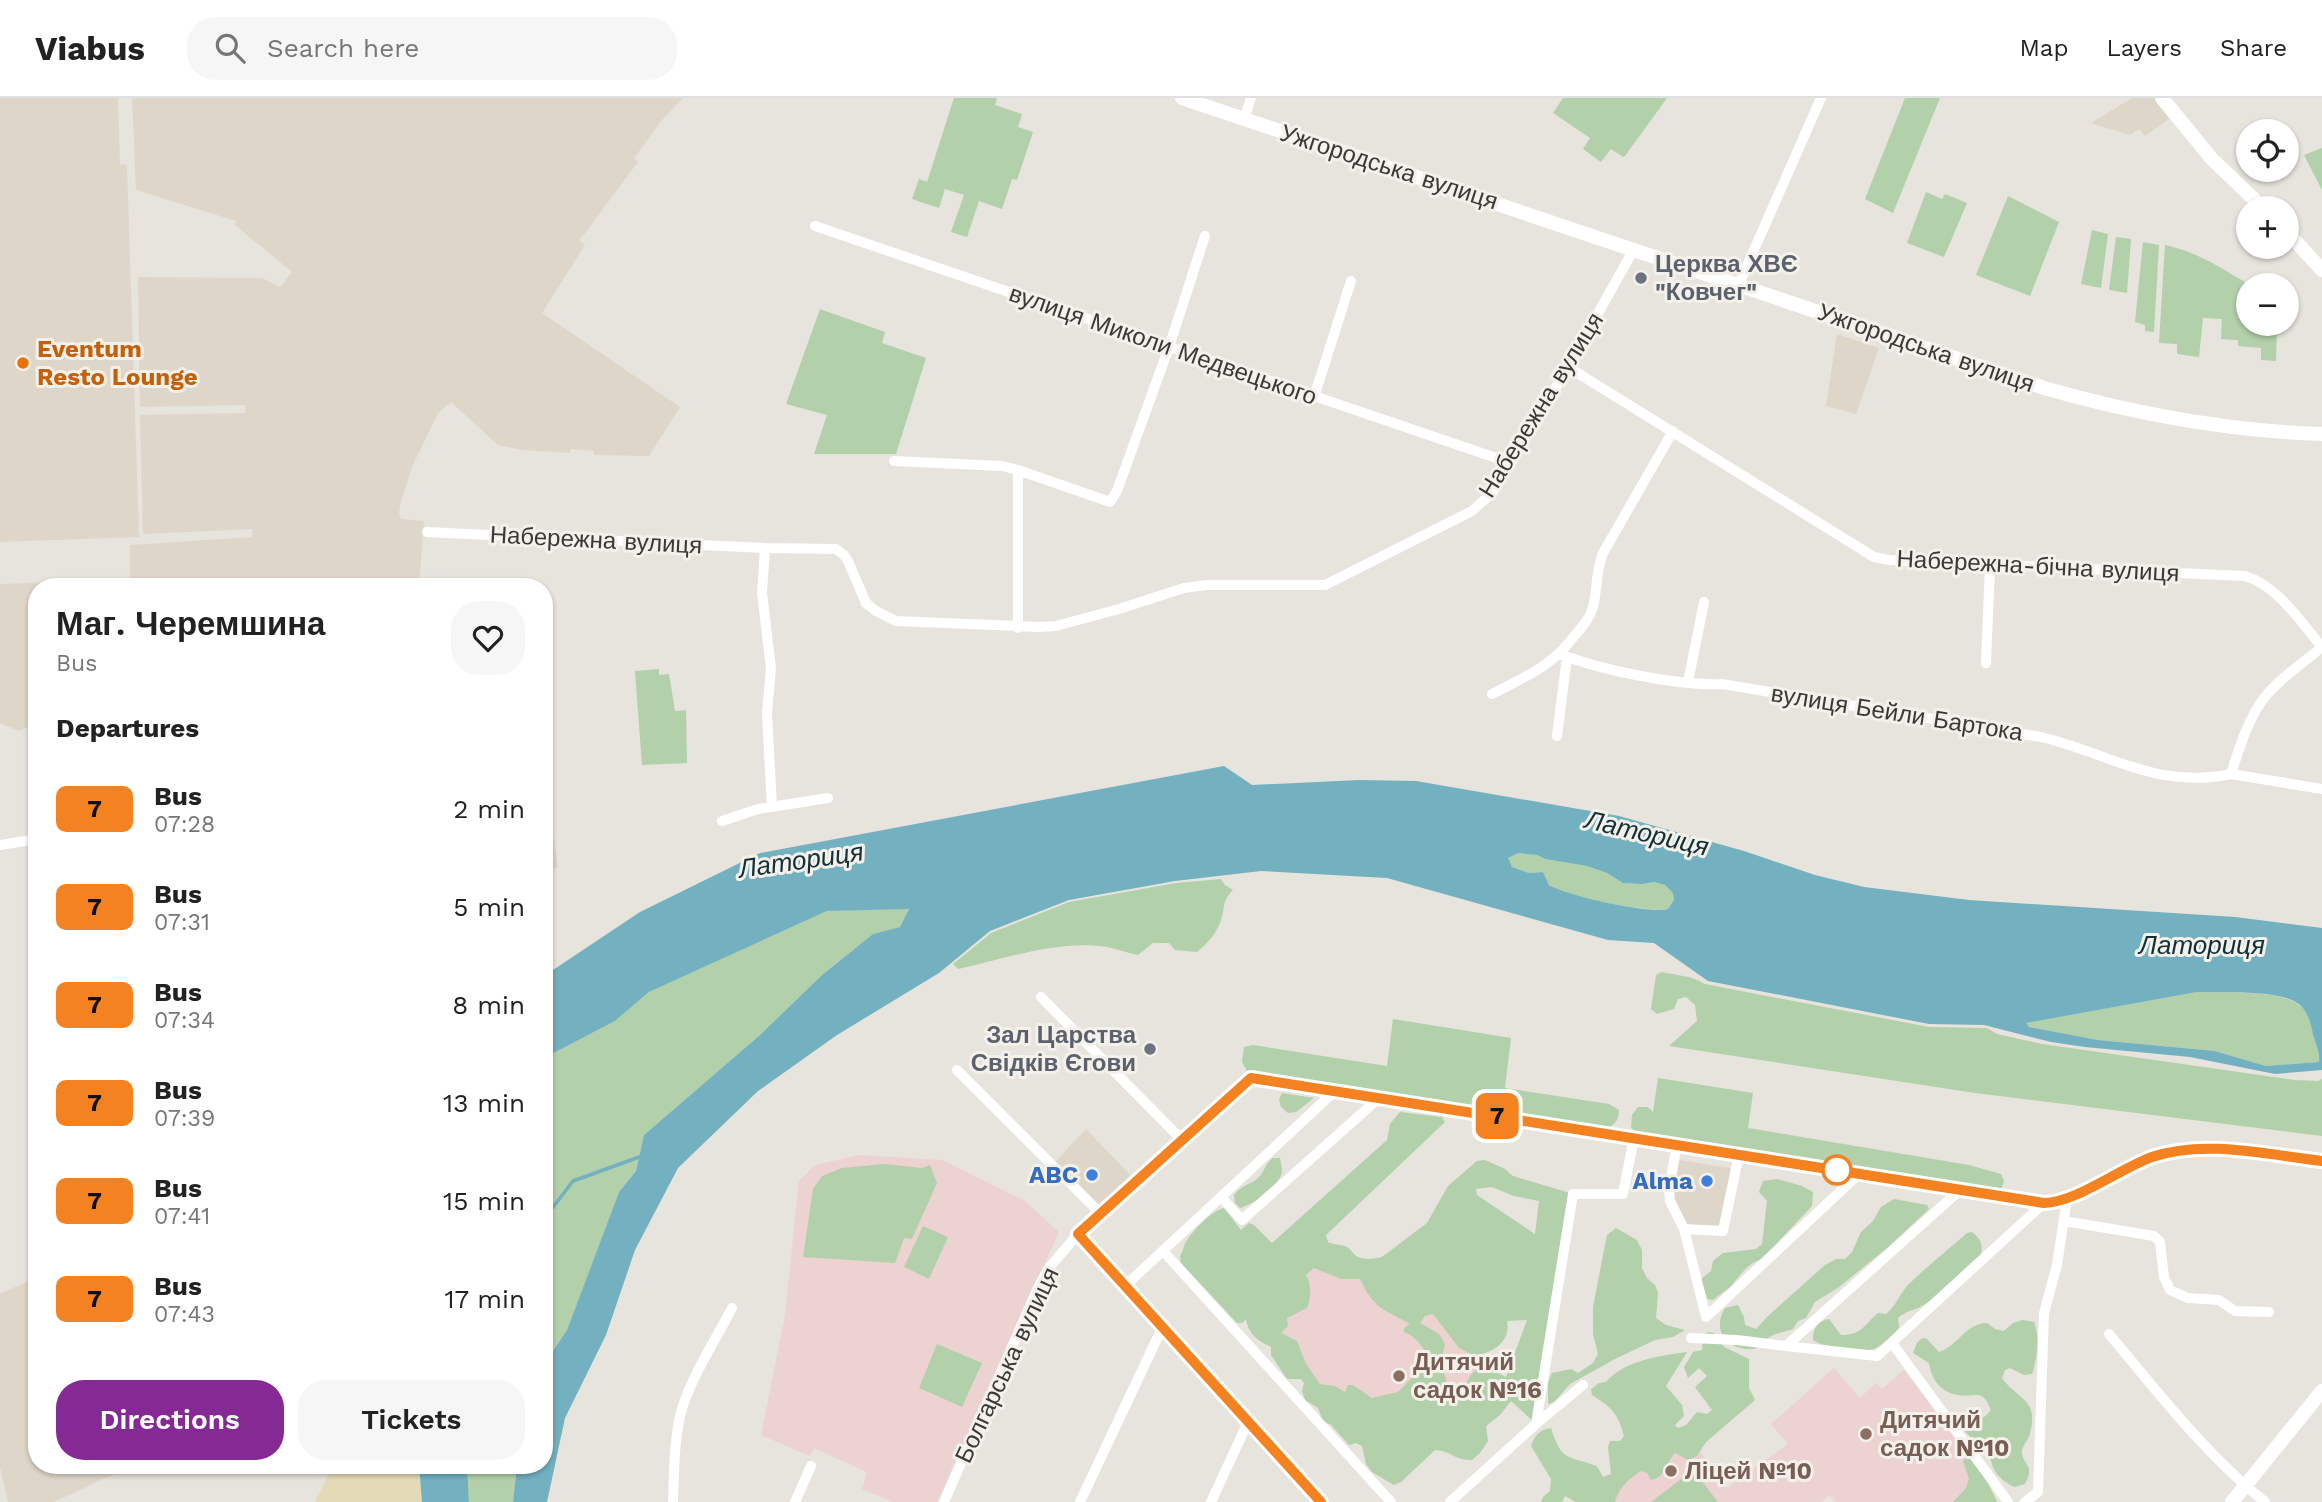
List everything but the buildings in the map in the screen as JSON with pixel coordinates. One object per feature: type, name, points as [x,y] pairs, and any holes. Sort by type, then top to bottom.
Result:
[{"type":"street","name":"Ужгородська вулиця","points":[[1182,98],[2044,388],[2154,415],[2230,428],[2322,434]]},
{"type":"street","points":[[1244,119],[1251,98]]},
{"type":"street","points":[[1739,284],[1821,98]]},
{"type":"street","points":[[2162,98],[2212,159],[2251,196]]},
{"type":"street","name":"вулиця Миколи Медвецького","points":[[815,226],[1511,463]]},
{"type":"street","points":[[894,461],[1002,466],[1110,502],[1118,491],[1205,236]]},
{"type":"street","points":[[2299,245],[2322,270]]},
{"type":"street","name":"Набережна вулиця","points":[[427,532],[836,549],[848,561],[866,603],[896,621],[1018,628],[1056,625],[1119,609],[1184,588],[1207,585],[1325,585],[1472,511],[1492,493],[1568,367],[1634,249]]},
{"type":"street","points":[[1314,397],[1351,281]]},
{"type":"street","name":"Набережна-бічна вулиця","points":[[1568,367],[1874,556],[1889,560],[2245,576],[2269,587],[2322,647]]},
{"type":"street","points":[[1492,694],[1563,656],[1590,617],[1594,605],[1597,568],[1603,553],[1673,431]]},
{"type":"street","points":[[1018,470],[1018,628]]},
{"type":"street","points":[[765,548],[762,593],[771,668],[767,713],[772,807]]},
{"type":"street","points":[[1986,663],[1990,565]]},
{"type":"street","points":[[1688,682],[1704,602]]},
{"type":"street","points":[[2231,774],[2255,712],[2263,699],[2322,647]]},
{"type":"street","points":[[1557,736],[1563,656]]},
{"type":"street","name":"вулиця Бейли Бартока","points":[[1563,656],[1622,672],[1705,685],[1722,684],[2041,737],[2071,744],[2158,776],[2197,779],[2231,774],[2322,789]]},
{"type":"street","points":[[722,821],[758,809],[828,798]]},
{"type":"street","points":[[0,845],[28,840]]},
{"type":"street","points":[[1041,996],[1183,1141]]},
{"type":"street","points":[[957,1070],[1100,1213]]},
{"type":"street","points":[[1321,1502],[1078,1234],[1251,1078],[2044,1203],[2054,1203],[2067,1198],[2135,1164],[2169,1153],[2228,1150],[2322,1161]]},
{"type":"street","points":[[1126,1285],[1335,1091]]},
{"type":"street","points":[[1222,1198],[1242,1220],[1378,1099]]},
{"type":"street","points":[[1536,1424],[1573,1194],[1623,1194],[1634,1138]]},
{"type":"street","points":[[1677,1144],[1669,1189],[1670,1201],[1684,1229],[1706,1317],[1859,1174]]},
{"type":"street","points":[[1684,1229],[1723,1231],[1739,1154]]},
{"type":"street","points":[[1786,1346],[1959,1191]]},
{"type":"street","points":[[2025,1502],[2038,1492],[2044,1313],[2057,1265],[2067,1198]]},
{"type":"street","points":[[1691,1338],[1737,1340],[1877,1356],[2044,1203]]},
{"type":"street","points":[[2064,1221],[2154,1236],[2160,1242],[2164,1277],[2170,1290],[2188,1298],[2219,1300],[2235,1311],[2269,1312]]},
{"type":"street","name":"Болгарська вулиця","points":[[944,1502],[1037,1290],[1048,1269],[1078,1234]]},
{"type":"street","points":[[1164,1252],[1391,1502]]},
{"type":"street","points":[[673,1502],[676,1436],[681,1413],[732,1308]]},
{"type":"street","points":[[1080,1502],[1163,1326]]},
{"type":"street","points":[[2109,1334],[2200,1441],[2265,1502]]},
{"type":"street","points":[[1892,1343],[2008,1502]]},
{"type":"street","points":[[1450,1502],[1583,1384]]},
{"type":"street","points":[[2232,1502],[2322,1391]]},
{"type":"street","points":[[1210,1502],[1248,1422]]},
{"type":"street","points":[[795,1502],[811,1466]]},
{"type":"shaded area","points":[[0,98],[118,98],[120,164],[127,165],[139,537],[0,542]]},
{"type":"shaded area","points":[[132,98],[683,98],[662,120],[634,158],[638,162],[579,241],[585,245],[542,313],[680,407],[649,456],[594,455],[594,451],[571,449],[570,453],[522,450],[498,445],[451,402],[438,413],[412,467],[400,505],[401,519],[424,521],[420,578],[130,578],[130,545],[252,537],[253,529],[143,534],[140,415],[245,413],[245,405],[140,407],[138,277],[262,278],[280,287],[292,272],[235,225],[236,221],[136,190]]},
{"type":"shaded area","points":[[2132,98],[2155,98],[2170,118],[2145,136],[2139,129],[2130,135],[2091,123]]},
{"type":"shaded area","points":[[1837,334],[1879,348],[1856,414],[1826,406]]},
{"type":"shaded area","points":[[28,583],[28,727],[19,731],[0,723],[0,584]]},
{"type":"shaded area","points":[[553,836],[558,867],[553,869]]},
{"type":"shaded area","points":[[1086,1129],[1134,1179],[1099,1208],[1054,1163]]},
{"type":"shaded area","points":[[860,1155],[942,1160],[1025,1201],[1059,1232],[937,1502],[893,1502],[862,1489],[867,1472],[814,1448],[810,1456],[761,1435],[785,1315],[799,1181],[815,1165]]},
{"type":"shaded area","points":[[1674,1159],[1736,1169],[1723,1231],[1684,1229],[1669,1189]]},
{"type":"shaded area","name":"Дитячий садок №16","points":[[1314,1268],[1436,1276],[1501,1390],[1400,1480],[1256,1322]]},
{"type":"shaded area","points":[[28,1281],[28,1474],[114,1474],[54,1502],[8,1502],[0,1467],[0,1294]]},
{"type":"shaded area","name":"Дитячий садок №10","points":[[1834,1368],[1860,1398],[1876,1383],[1882,1389],[1904,1370],[1986,1477],[1964,1502],[1836,1502],[1830,1495],[1821,1502],[1602,1502],[1651,1453],[1691,1439],[1727,1488],[1788,1444],[1771,1424]]},
{"type":"green space","points":[[954,98],[997,98],[995,105],[1022,114],[1018,127],[1033,132],[1017,180],[1012,179],[1002,209],[979,201],[967,237],[951,232],[964,195],[945,189],[939,208],[912,199],[919,179],[927,182]]},
{"type":"green space","points":[[1563,98],[1667,98],[1625,156],[1611,149],[1601,162],[1583,149],[1590,138],[1553,113]]},
{"type":"green space","points":[[1905,98],[1940,98],[1893,213],[1865,199]]},
{"type":"green space","points":[[2322,148],[2322,190],[2304,155]]},
{"type":"green space","points":[[1926,192],[1942,199],[1945,194],[1967,203],[1944,257],[1907,243]]},
{"type":"green space","points":[[2008,196],[2059,222],[2030,296],[1976,275]]},
{"type":"green space","points":[[2092,230],[2108,234],[2101,288],[2081,284]]},
{"type":"green space","points":[[2116,237],[2131,239],[2127,293],[2109,290]]},
{"type":"green space","points":[[2143,242],[2159,245],[2154,332],[2145,331],[2145,325],[2135,322]]},
{"type":"green space","points":[[2165,245],[2200,257],[2236,277],[2236,336],[2277,336],[2276,361],[2261,360],[2261,348],[2238,346],[2238,340],[2221,339],[2222,319],[2203,318],[2199,357],[2177,354],[2177,344],[2159,343]]},
{"type":"green space","points":[[820,309],[885,332],[882,343],[926,358],[896,454],[814,454],[827,415],[786,404]]},
{"type":"green space","points":[[659,669],[659,675],[669,674],[675,711],[686,710],[687,763],[642,765],[635,671]]},
{"type":"green space","points":[[1518,853],[1587,866],[1607,873],[1623,883],[1654,882],[1665,885],[1673,893],[1674,900],[1668,909],[1659,910],[1573,895],[1551,886],[1543,872],[1529,873],[1512,867],[1507,858]]},
{"type":"green space","points":[[1221,879],[1233,890],[1225,901],[1217,930],[1197,952],[1175,950],[1169,943],[1153,943],[1138,955],[1089,945],[1032,951],[958,969],[953,964],[991,933],[1069,902],[1176,883]]},
{"type":"green space","points":[[909,908],[901,927],[873,934],[822,975],[760,1035],[644,1135],[636,1171],[619,1192],[567,1330],[553,1351],[553,1053],[615,1021],[649,992],[827,911]]},
{"type":"green space","points":[[1662,972],[1689,977],[1705,984],[1929,1027],[1987,1028],[1997,1034],[2042,1044],[2295,1080],[2322,1079],[2322,1136],[1975,1093],[1669,1046],[1697,1021],[1695,1005],[1686,997],[1678,999],[1674,1009],[1657,1014],[1651,1009],[1656,975]]},
{"type":"green space","points":[[2197,992],[2266,994],[2300,1006],[2311,1023],[2319,1062],[2266,1066],[2215,1051],[2098,1040],[2029,1027],[2025,1023]]},
{"type":"green space","points":[[1393,1019],[1511,1038],[1505,1088],[1609,1104],[1619,1110],[1617,1119],[1610,1127],[1597,1132],[1251,1078],[1242,1062],[1244,1047],[1253,1045],[1387,1066]]},
{"type":"green space","points":[[1658,1078],[1753,1093],[1748,1128],[1969,1165],[2001,1174],[2004,1181],[2001,1190],[1639,1138],[1631,1127],[1632,1115],[1638,1107],[1648,1107],[1653,1112]]},
{"type":"green space","points":[[1282,1093],[1314,1098],[1296,1112],[1288,1113],[1281,1107],[1279,1100]]},
{"type":"green space","points":[[1400,1112],[1442,1117],[1445,1122],[1326,1235],[1328,1242],[1347,1247],[1363,1259],[1382,1257],[1427,1223],[1448,1186],[1477,1161],[1485,1160],[1505,1169],[1513,1176],[1573,1194],[1536,1424],[1511,1401],[1500,1415],[1486,1426],[1488,1441],[1472,1460],[1435,1450],[1401,1482],[1394,1485],[1372,1472],[1366,1464],[1362,1446],[1356,1443],[1349,1445],[1331,1425],[1323,1421],[1318,1408],[1305,1400],[1302,1391],[1304,1383],[1301,1379],[1287,1379],[1271,1355],[1271,1347],[1254,1336],[1246,1319],[1237,1323],[1181,1263],[1180,1256],[1187,1240],[1199,1226],[1224,1208],[1241,1230],[1249,1223],[1254,1225],[1272,1243],[1387,1140],[1390,1124]],"holes":[[[1492,1187],[1514,1196],[1539,1201],[1535,1234],[1477,1195],[1476,1189]],[[1314,1268],[1341,1279],[1360,1279],[1375,1302],[1410,1324],[1404,1328],[1404,1332],[1420,1343],[1429,1360],[1398,1392],[1372,1398],[1353,1385],[1348,1385],[1345,1392],[1335,1386],[1320,1384],[1306,1364],[1297,1341],[1281,1333],[1288,1326],[1287,1318],[1307,1308],[1310,1292],[1306,1275]],[[1433,1314],[1459,1348],[1475,1356],[1494,1349],[1503,1341],[1507,1321],[1527,1320],[1506,1377],[1494,1371],[1490,1363],[1476,1363],[1476,1370],[1458,1392],[1449,1390],[1441,1362],[1445,1344],[1439,1334],[1420,1323],[1425,1316]]]},
{"type":"green space","points":[[1273,1158],[1280,1158],[1282,1171],[1278,1181],[1264,1195],[1240,1208],[1235,1203],[1234,1195],[1258,1178]]},
{"type":"green space","points":[[884,1164],[922,1168],[930,1165],[937,1183],[912,1239],[904,1238],[895,1263],[803,1257],[813,1189],[822,1176],[842,1168]]},
{"type":"green space","points":[[1777,1179],[1813,1192],[1812,1206],[1762,1259],[1749,1266],[1730,1287],[1713,1300],[1707,1299],[1701,1279],[1711,1271],[1713,1261],[1723,1253],[1756,1249],[1762,1244],[1767,1201],[1759,1192],[1763,1181]]},
{"type":"green space","points":[[1894,1199],[1927,1205],[1929,1209],[1887,1248],[1839,1287],[1815,1302],[1806,1318],[1798,1321],[1793,1329],[1778,1333],[1750,1349],[1734,1346],[1730,1335],[1722,1334],[1720,1321],[1725,1308],[1738,1305],[1745,1325],[1756,1329],[1825,1265],[1836,1259],[1845,1259],[1852,1252],[1861,1232],[1873,1221],[1881,1207]]},
{"type":"green space","points":[[923,1226],[948,1237],[929,1279],[904,1267]]},
{"type":"green space","points":[[1616,1228],[1637,1240],[1642,1250],[1642,1268],[1658,1293],[1656,1318],[1666,1325],[1685,1330],[1673,1337],[1655,1340],[1615,1359],[1570,1384],[1554,1402],[1548,1404],[1548,1383],[1552,1373],[1571,1369],[1578,1373],[1593,1363],[1598,1354],[1593,1334],[1593,1307],[1607,1235]]},
{"type":"green space","points":[[1972,1232],[1981,1242],[1981,1255],[1927,1303],[1898,1318],[1899,1328],[1880,1346],[1868,1350],[1851,1350],[1813,1340],[1816,1326],[1825,1320],[1829,1319],[1841,1335],[1848,1335],[1862,1329],[1878,1313],[1886,1314],[1916,1277],[1967,1233]]},
{"type":"green space","points":[[2023,1320],[2034,1322],[2037,1334],[2032,1374],[2024,1375],[2010,1368],[2005,1370],[2002,1378],[2026,1401],[2032,1413],[2029,1436],[2022,1450],[2029,1473],[2025,1484],[2014,1487],[1994,1469],[1989,1444],[1973,1440],[1957,1422],[1959,1415],[1964,1412],[1974,1420],[1986,1416],[1991,1410],[1985,1398],[1946,1391],[1935,1380],[1929,1363],[1913,1353],[1922,1338],[1927,1339],[1939,1352],[1980,1324],[1987,1323],[2004,1331],[2013,1323]]},
{"type":"green space","points":[[1714,1333],[1724,1347],[1749,1359],[1749,1388],[1755,1400],[1706,1442],[1697,1456],[1688,1460],[1675,1453],[1663,1473],[1651,1480],[1647,1473],[1641,1471],[1625,1484],[1615,1502],[1576,1502],[1565,1496],[1562,1502],[1541,1502],[1550,1491],[1551,1479],[1531,1446],[1543,1430],[1551,1428],[1558,1447],[1566,1456],[1597,1466],[1603,1477],[1611,1474],[1608,1447],[1610,1441],[1620,1441],[1624,1436],[1616,1416],[1609,1407],[1592,1395],[1591,1389],[1623,1369],[1644,1360],[1687,1352],[1666,1386],[1682,1405],[1684,1416],[1675,1425],[1678,1428],[1686,1425],[1697,1412],[1707,1414],[1712,1410],[1695,1387],[1707,1376],[1699,1368],[1688,1378],[1684,1367],[1693,1352],[1702,1350],[1703,1334]]},
{"type":"green space","points":[[937,1344],[982,1363],[962,1407],[919,1388]]},
{"type":"green space","points":[[1968,1454],[1976,1457],[1997,1502],[1953,1502],[1966,1488],[1969,1479],[1963,1461]]},
{"type":"green space","points":[[1693,1470],[1718,1502],[1651,1502]]},
{"type":"green space","points":[[467,1474],[516,1474],[513,1502],[469,1502]]},
{"type":"sand","points":[[329,1474],[423,1474],[428,1502],[315,1502]]},
{"type":"water","points":[[1224,766],[1252,785],[1359,780],[1416,781],[1619,816],[1744,851],[1815,875],[1864,887],[1969,900],[2235,917],[2322,928],[2322,1070],[2275,1074],[2190,1057],[2085,1047],[2051,1042],[1984,1025],[1929,1024],[1708,981],[1654,943],[1608,940],[1387,878],[1261,871],[1175,881],[1069,900],[990,931],[939,973],[837,1035],[758,1091],[678,1168],[635,1250],[606,1335],[565,1418],[553,1474],[553,1351],[567,1330],[619,1192],[636,1171],[644,1135],[760,1035],[822,975],[873,934],[900,927],[909,909],[827,911],[649,992],[615,1021],[553,1053],[553,970],[640,912],[760,853]],"holes":[[[1518,853],[1537,855],[1545,859],[1587,866],[1607,873],[1623,883],[1654,882],[1665,885],[1673,893],[1674,900],[1668,909],[1658,910],[1608,903],[1549,885],[1543,872],[1529,873],[1512,867],[1508,858]],[[2197,992],[2280,996],[2300,1005],[2308,1016],[2319,1062],[2266,1066],[2215,1051],[2098,1040],[2029,1027],[2026,1023]]]},
{"type":"water","points":[[420,1474],[467,1474],[469,1502],[422,1502]]},
{"type":"water","points":[[516,1474],[553,1474],[547,1502],[513,1502]]},
{"type":"waterway","name":"Латориця","points":[[553,1207],[573,1181],[642,1156]]},
{"type":"bus line","name":"7","points":[[1321,1502],[1078,1234],[1251,1078],[2044,1203],[2054,1203],[2067,1198],[2135,1164],[2169,1153],[2228,1150],[2322,1161]]},
{"type":"place","name":"Церква ХВЄ \"Ковчег\"","points":[[1641,278]]},
{"type":"place","name":"Eventum Resto Lounge","points":[[23,363]]},
{"type":"place","name":"Зал Царства Свідків Єгови","points":[[1150,1049]]},
{"type":"place","name":"ABC","points":[[1092,1175]]},
{"type":"place","name":"Alma","points":[[1707,1181]]},
{"type":"place","name":"Дитячий садок №16","points":[[1399,1376]]},
{"type":"place","name":"Дитячий садок №10","points":[[1866,1434]]},
{"type":"place","name":"Ліцей №10","points":[[1671,1471]]}]
